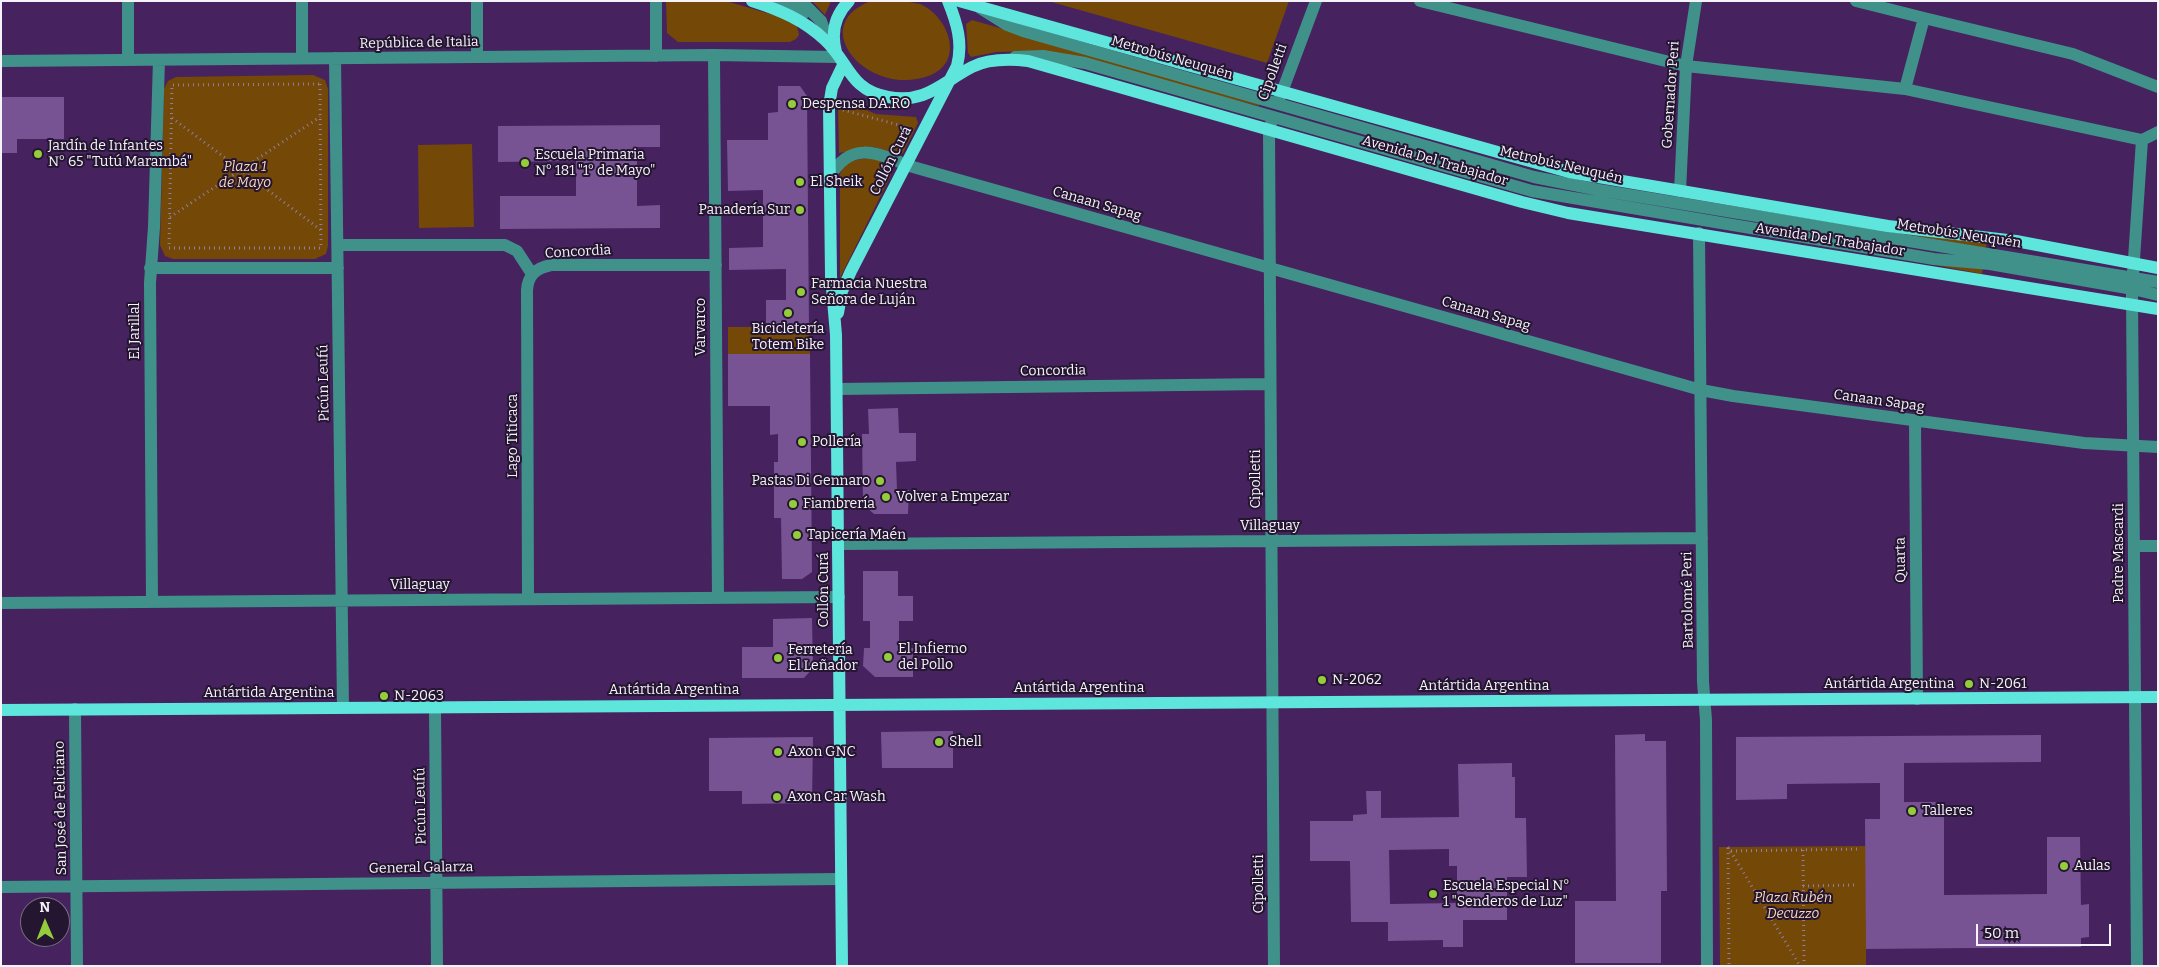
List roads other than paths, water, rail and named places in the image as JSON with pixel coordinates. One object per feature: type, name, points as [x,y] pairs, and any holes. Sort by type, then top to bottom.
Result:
[{"type":"main road","name":"Avenida Del Trabajador","points":[[752,1],[791,15],[828,42],[849,74],[866,88],[889,97],[924,96],[971,67],[988,62],[1019,60],[1038,63],[1271,123],[1545,208],[2158,309]]},
{"type":"main road","points":[[840,61],[833,37],[834,27],[837,17],[849,1]]},
{"type":"main road","name":"Collón Curá","points":[[836,335],[840,302],[846,282],[957,66],[960,47],[956,25],[948,1]]},
{"type":"main road","name":"Avenida Del Trabajador","points":[[958,1],[1280,98],[1569,172],[1908,229],[2024,242],[2158,268]]},
{"type":"main road","name":"Collón Curá","points":[[840,61],[830,97],[830,177],[831,276],[836,335],[837,389],[842,966]]},
{"type":"main road","name":"Antártida Argentina","points":[[1,710],[2158,698]]},
{"type":"street","points":[[128,1],[128,60]]},
{"type":"street","points":[[302,1],[302,58]]},
{"type":"street","points":[[476,57],[477,1]]},
{"type":"street","points":[[656,1],[656,56]]},
{"type":"street","points":[[780,1],[804,14],[792,1]]},
{"type":"street","points":[[802,1],[821,21],[828,42]]},
{"type":"street","name":"Cipolletti","points":[[1274,966],[1269,269],[1271,123],[1316,1]]},
{"type":"street","points":[[1420,1],[1686,66],[1905,89],[2142,140],[2158,132]]},
{"type":"street","name":"Gobernador Peri","points":[[1680,191],[1686,66],[1696,1]]},
{"type":"street","points":[[1856,1],[2073,54],[2158,87]]},
{"type":"street","points":[[1905,89],[1924,18]]},
{"type":"street","name":"República de Italia","points":[[1,61],[714,55],[840,61]]},
{"type":"street","name":"Varvarco","points":[[714,55],[718,598]]},
{"type":"street","name":"Picún Leufú","points":[[335,58],[342,708]]},
{"type":"street","name":"El Jarillal","points":[[152,602],[150,268],[154,227],[159,60]]},
{"type":"street","name":"Metrobús Neuquén","points":[[1280,98],[1562,183],[2133,283],[2158,295]]},
{"type":"street","name":"Metrobús Neuquén","points":[[1271,123],[1549,195],[1934,260],[1990,264],[2133,283],[2158,282]]},
{"type":"street","name":"Padre Mascardi","points":[[2137,966],[2132,305],[2142,140]]},
{"type":"street","name":"Canaan Sapag","points":[[830,177],[839,163],[859,153],[877,153],[906,165],[1701,390],[1733,396],[2084,443],[2158,447]]},
{"type":"street","name":"Bartolomé Peri","points":[[1699,233],[1707,966]]},
{"type":"street","points":[[1987,241],[2114,263],[2117,267],[2113,270],[1986,248],[1987,241]]},
{"type":"street","name":"Concordia","points":[[338,245],[505,245],[517,251],[532,274],[551,265],[716,265]]},
{"type":"street","points":[[1983,267],[2110,289],[2112,293],[2109,296],[1982,274],[1983,267]]},
{"type":"street","points":[[150,268],[338,268]]},
{"type":"street","name":"Lago Titicaca","points":[[528,600],[527,290],[532,274]]},
{"type":"street","name":"Concordia","points":[[837,389],[1270,384]]},
{"type":"street","name":"Quarta","points":[[1915,420],[1917,698]]},
{"type":"street","name":"Villaguay","points":[[838,544],[1702,538]]},
{"type":"street","points":[[2134,546],[2158,546]]},
{"type":"street","name":"Villaguay","points":[[1,603],[839,597]]},
{"type":"street","name":"Picún Leufú","points":[[435,707],[437,966]]},
{"type":"street","name":"San José de Feliciano","points":[[74,710],[77,966]]},
{"type":"street","name":"General Galarza","points":[[1,887],[841,879]]},
{"type":"place","name":"Despensa DA.RO","points":[[792,104]]},
{"type":"place","name":"Jardín de Infantes N° 65 \"Tutú Marambá\"","points":[[38,154]]},
{"type":"place","name":"Escuela Primaria N° 181 \"1° de Mayo\"","points":[[525,163]]},
{"type":"place","name":"El Sheik","points":[[800,182]]},
{"type":"place","name":"Panadería Sur","points":[[800,210]]},
{"type":"place","name":"Farmacia Nuestra Señora de Luján","points":[[801,292]]},
{"type":"place","name":"Bicicletería Totem Bike","points":[[788,313]]},
{"type":"place","name":"Pollería","points":[[802,442]]},
{"type":"place","name":"Pastas Di Gennaro","points":[[880,481]]},
{"type":"place","name":"Volver a Empezar","points":[[886,497]]},
{"type":"place","name":"Fiambrería","points":[[793,504]]},
{"type":"place","name":"Tapicería Maén","points":[[797,535]]},
{"type":"place","name":"El Infierno del Pollo","points":[[888,657]]},
{"type":"place","name":"Ferretería El Leñador","points":[[778,658]]},
{"type":"place","name":"N-2062","points":[[1322,680]]},
{"type":"place","name":"N-2061","points":[[1969,684]]},
{"type":"place","name":"N-2063","points":[[384,696]]},
{"type":"place","name":"Shell","points":[[939,742]]},
{"type":"place","name":"Axon GNC","points":[[778,752]]},
{"type":"place","name":"Axon Car Wash","points":[[777,797]]},
{"type":"place","name":"Talleres","points":[[1912,811]]},
{"type":"place","name":"Aulas","points":[[2064,866]]},
{"type":"place","name":"Escuela Especial N° 1 \"Senderos de Luz\"","points":[[1433,894]]},
{"type":"park label","name":"Plaza 1 de Mayo","points":[[245,176]]},
{"type":"park label","name":"Plaza Rubén Decuzzo","points":[[1793,906]]}]
